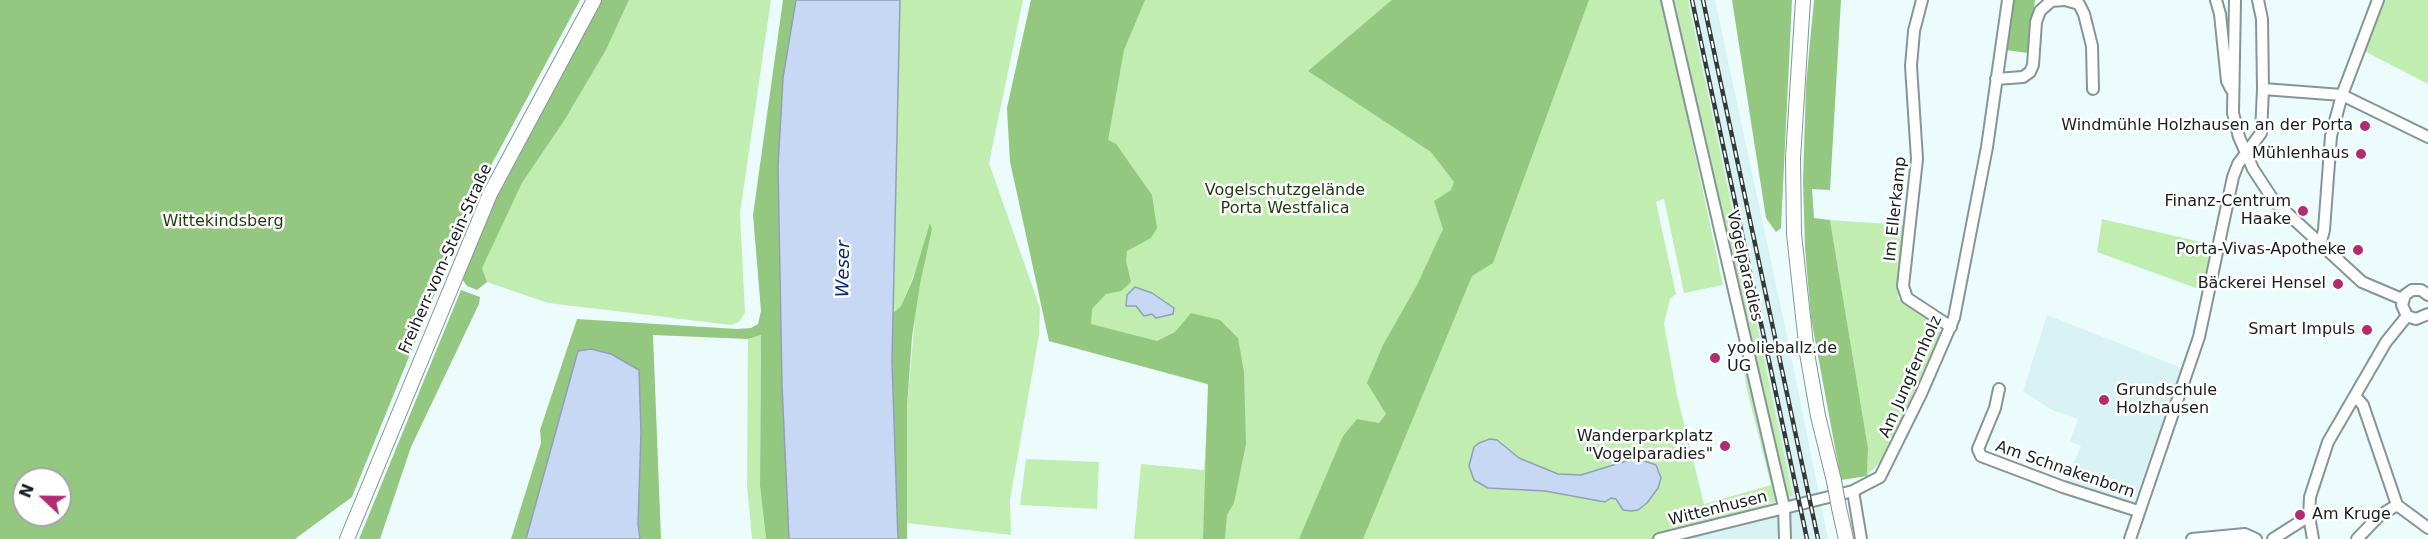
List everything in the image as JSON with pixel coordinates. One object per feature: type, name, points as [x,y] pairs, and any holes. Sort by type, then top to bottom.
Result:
[{"type":"main road","name":"Freiherr-vom-Stein-Straße","points":[[347,539],[486,203],[594,0]]},
{"type":"main road","points":[[1803,0],[1793,158],[1794,234],[1807,353],[1818,416],[1846,539]]},
{"type":"street","name":"Vogelparadies","points":[[1667,0],[1784,507],[1785,539]]},
{"type":"street","name":"Im Ellerkamp","points":[[1922,0],[1914,31],[1911,66],[1917,159],[1903,286],[1907,298],[1951,327]]},
{"type":"street","name":"Am Jungfernholz","points":[[1784,507],[1853,491],[1880,477],[1888,465],[1951,327],[1987,147],[2008,0]]},
{"type":"street","points":[[1996,79],[2023,77],[2030,72],[2033,65],[2036,22],[2040,11],[2051,1],[2065,0],[2079,4],[2085,14],[2092,46],[2092,89]]},
{"type":"street","points":[[2216,0],[2220,14],[2227,81],[2233,92]]},
{"type":"street","points":[[2235,0],[2233,113],[2247,156],[2274,201],[2320,245],[2362,282],[2402,299]]},
{"type":"street","points":[[2130,539],[2199,337],[2233,177],[2238,164],[2247,156],[2261,133],[2262,19],[2258,0]]},
{"type":"street","points":[[2320,245],[2324,230],[2331,136],[2342,95],[2378,0]]},
{"type":"street","points":[[2263,89],[2342,95],[2428,137]]},
{"type":"street","points":[[2402,299],[2412,290],[2427,293]]},
{"type":"street","points":[[2402,299],[2403,310],[2407,316],[2416,319],[2428,314]]},
{"type":"street","points":[[2313,539],[2309,516],[2317,472],[2328,442],[2386,342],[2407,316]]},
{"type":"street","name":"Am Schnakenborn","points":[[1999,389],[1995,408],[1978,449],[1981,456],[2063,488],[2138,512]]},
{"type":"street","points":[[2355,396],[2363,405],[2397,505],[2428,528]]},
{"type":"street","points":[[1853,491],[1861,539]]},
{"type":"street","points":[[2357,539],[2379,516],[2397,505]]},
{"type":"street","name":"Wittenhusen","points":[[1659,539],[1784,507]]},
{"type":"street","points":[[2273,539],[2309,516]]},
{"type":"street","points":[[2192,539],[2245,534],[2256,539]]},
{"type":"shaded area","points":[[1688,0],[1715,0],[1828,539],[1688,539],[1690,529],[1793,496]]},
{"type":"shaded area","name":"Grundschule Holzhausen","points":[[2047,315],[2182,368],[2133,504],[2065,483],[2081,446],[2070,441],[2078,419],[2052,410],[2023,391]]},
{"type":"green space","name":"Wittekindsberg","points":[[0,0],[580,0],[474,197],[352,497],[295,539],[0,539]]},
{"type":"green space","points":[[602,0],[629,0],[606,50],[564,121],[522,183],[482,268],[487,282],[477,290],[467,286],[462,279],[494,203]]},
{"type":"green space","points":[[629,0],[771,0],[740,213],[745,313],[739,322],[731,325],[548,303],[487,282],[481,268],[522,183],[564,121],[606,50]]},
{"type":"green space","points":[[783,0],[796,0],[783,78],[778,166],[782,385],[789,539],[766,539],[760,486],[761,335],[748,339],[653,335],[661,539],[640,539],[638,524],[641,433],[639,370],[591,349],[578,351],[526,539],[511,539],[541,443],[540,430],[577,319],[737,329],[751,328],[758,324],[761,311],[753,215]]},
{"type":"green space","points":[[900,0],[1023,0],[989,163],[1040,308],[1039,335],[1010,500],[1011,535],[906,523],[907,407],[920,260],[901,306],[893,313]]},
{"type":"green space","name":"Vogelschutzgelände Porta Westfalica","points":[[1031,0],[1662,0],[1723,285],[1684,293],[1664,199],[1656,202],[1676,294],[1670,299],[1664,324],[1677,395],[1704,504],[1771,485],[1747,390],[1713,179],[1674,0],[1688,0],[1793,496],[1691,529],[1688,539],[1134,539],[1141,464],[1204,470],[1209,385],[1049,341],[1010,161],[1007,108]]},
{"type":"green space","points":[[1031,0],[1145,0],[1124,50],[1108,140],[1116,144],[1152,195],[1157,228],[1151,238],[1127,251],[1126,261],[1131,282],[1121,291],[1106,294],[1092,309],[1091,324],[1157,341],[1175,332],[1191,313],[1220,320],[1238,338],[1244,372],[1246,444],[1234,503],[1227,515],[1225,539],[1203,539],[1208,384],[1049,341],[1010,161],[1007,108]]},
{"type":"green space","points":[[1392,0],[1589,0],[1493,263],[1472,276],[1363,539],[1299,539],[1343,436],[1357,419],[1379,423],[1386,414],[1367,383],[1383,345],[1417,285],[1443,229],[1434,201],[1451,190],[1454,182],[1431,152],[1308,71]]},
{"type":"green space","points":[[1732,0],[1792,0],[1781,228],[1776,232],[1766,218]]},
{"type":"green space","points":[[1814,0],[1841,0],[1830,190],[1812,189],[1814,218],[1830,220],[1868,448],[1867,476],[1841,480],[1811,318],[1805,248],[1803,181],[1806,85]]},
{"type":"green space","points":[[2012,0],[2035,0],[2028,53],[2006,50]]},
{"type":"green space","points":[[2383,0],[2428,0],[2428,84],[2364,51]]},
{"type":"green space","points":[[2102,219],[2214,245],[2204,291],[2097,252]]},
{"type":"green space","points":[[1830,220],[1905,225],[1898,299],[1939,322],[1940,334],[1893,439],[1879,463],[1867,476],[1868,448]]},
{"type":"green space","points":[[930,223],[932,229],[912,337],[907,407],[907,539],[898,539],[892,361],[893,313],[901,306],[913,279]]},
{"type":"green space","points":[[461,290],[480,297],[479,304],[411,447],[380,539],[359,539]]},
{"type":"green space","points":[[761,335],[760,486],[766,539],[752,539],[747,486],[748,339]]},
{"type":"green space","points":[[1026,459],[1099,462],[1097,509],[1020,505]]},
{"type":"water","name":"Weser","points":[[796,0],[900,0],[892,361],[898,539],[789,539],[782,385],[778,166],[783,78]]},
{"type":"water","points":[[1135,287],[1152,293],[1174,308],[1173,314],[1156,318],[1152,314],[1144,316],[1136,306],[1126,306],[1127,295]]},
{"type":"water","points":[[591,349],[611,354],[639,370],[641,433],[638,524],[640,539],[526,539],[578,351]]},
{"type":"water","points":[[1490,439],[1497,440],[1519,458],[1558,474],[1581,475],[1636,458],[1656,465],[1661,478],[1658,488],[1647,503],[1638,510],[1631,511],[1623,510],[1616,499],[1611,498],[1605,502],[1545,491],[1488,488],[1474,480],[1469,466],[1474,447]]},
{"type":"railway","points":[[1692,0],[1807,539]]},
{"type":"railway","points":[[1703,0],[1818,539]]},
{"type":"place","name":"Windmühle Holzhausen an der Porta","points":[[2365,126]]},
{"type":"place","name":"Mühlenhaus","points":[[2361,154]]},
{"type":"place","name":"Finanz-Centrum Haake","points":[[2303,211]]},
{"type":"place","name":"Porta-Vivas-Apotheke","points":[[2358,250]]},
{"type":"place","name":"Bäckerei Hensel","points":[[2338,284]]},
{"type":"place","name":"Smart Impuls","points":[[2367,330]]},
{"type":"place","name":"yoolieballz.de UG","points":[[1715,358]]},
{"type":"place","name":"Grundschule Holzhausen","points":[[2104,400]]},
{"type":"place","name":"Wanderparkplatz \"Vogelparadies\"","points":[[1725,446]]},
{"type":"place","name":"Am Kruge","points":[[2300,515]]}]
